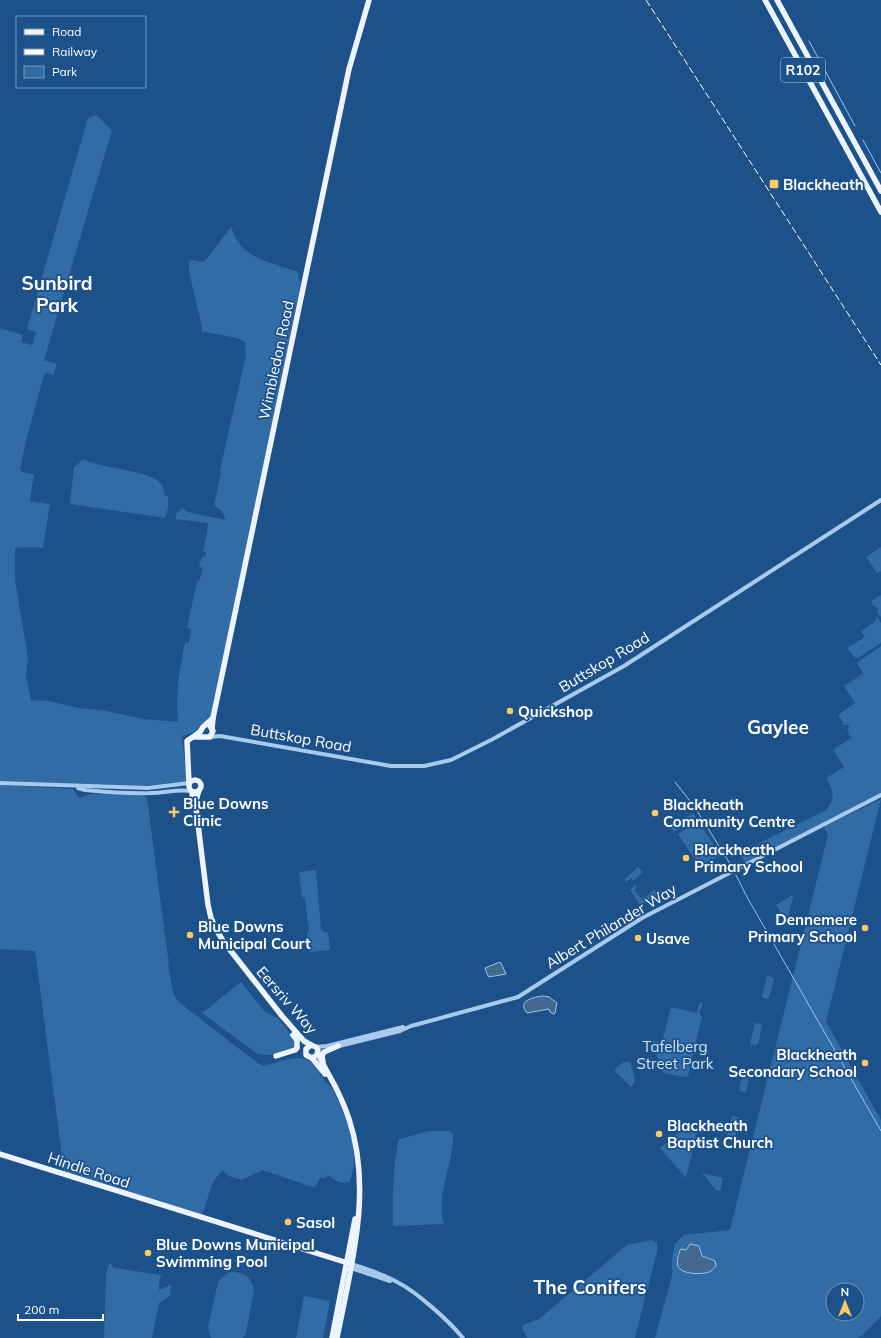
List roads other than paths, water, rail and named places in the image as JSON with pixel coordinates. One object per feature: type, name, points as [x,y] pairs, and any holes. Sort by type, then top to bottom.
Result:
[{"type":"main road","points":[[364,0],[367,7]]},
{"type":"main road","name":"Wimbledon Road","points":[[212,732],[213,718],[349,68],[369,0]]},
{"type":"main road","name":"R102","points":[[765,0],[881,212]]},
{"type":"main road","name":"R102","points":[[777,0],[881,190]]},
{"type":"main road","name":"Wimbledon Road","points":[[202,734],[206,726],[213,718]]},
{"type":"main road","points":[[188,764],[201,785],[200,790],[196,792],[191,791],[188,787],[187,743],[192,737],[202,734],[207,738],[212,732],[210,726],[206,726]]},
{"type":"main road","points":[[189,783],[193,780],[198,780]]},
{"type":"main road","name":"Eersriv Way","points":[[200,790],[196,808],[208,905],[214,924],[223,941],[272,1004],[300,1037],[316,1049],[346,1110],[355,1140],[360,1179],[358,1222],[332,1338]]},
{"type":"main road","name":"Eersriv Way","points":[[191,791],[204,895],[211,924],[221,942],[306,1049],[306,1056],[312,1058],[333,1083]]},
{"type":"main road","points":[[276,1056],[297,1048],[297,1040],[290,1028]]},
{"type":"main road","points":[[333,1083],[322,1056],[324,1052],[338,1046]]},
{"type":"main road","points":[[306,1049],[316,1049],[315,1057],[312,1058]]},
{"type":"main road","name":"Hindle Road","points":[[0,1154],[348,1265]]},
{"type":"main road","name":"Eersriv Way","points":[[337,1338],[348,1265]]},
{"type":"street","name":"Buttskop Road","points":[[212,732],[220,736],[391,766],[424,766],[451,760],[479,747],[624,666],[881,500]]},
{"type":"street","points":[[0,783],[148,788],[189,783]]},
{"type":"street","points":[[69,786],[86,790],[136,793],[183,790],[191,791]]},
{"type":"street","name":"Albert Philander Way","points":[[316,1049],[384,1031],[411,1026],[518,997],[642,918],[881,795]]},
{"type":"street","name":"Albert Philander Way","points":[[316,1049],[338,1046],[411,1026]]},
{"type":"street","name":"Hindle Road","points":[[348,1265],[388,1280],[416,1296],[450,1324],[463,1338]]},
{"type":"waterway","points":[[809,41],[855,126]]},
{"type":"waterway","points":[[863,140],[881,173]]},
{"type":"waterway","points":[[675,782],[694,806],[732,867]]},
{"type":"waterway","points":[[736,875],[747,897],[881,1131]]},
{"type":"railway","points":[[646,0],[881,365]]},
{"type":"place","name":"Blackheath","points":[[774,184]]},
{"type":"place","name":"Quickshop","points":[[510,711]]},
{"type":"place","name":"Blue Downs Clinic","points":[[174,812]]},
{"type":"place","name":"Blackheath Community Centre","points":[[655,813]]},
{"type":"place","name":"Blackheath Primary School","points":[[686,858]]},
{"type":"place","name":"Dennemere Primary School","points":[[865,928]]},
{"type":"place","name":"Blue Downs Municipal Court","points":[[190,935]]},
{"type":"place","name":"Usave","points":[[638,938]]},
{"type":"place","name":"Blackheath Secondary School","points":[[865,1063]]},
{"type":"place","name":"Blackheath Baptist Church","points":[[659,1134]]},
{"type":"place","name":"Sasol","points":[[288,1222]]},
{"type":"place","name":"Blue Downs Municipal Swimming Pool","points":[[148,1253]]},
{"type":"district","name":"Sunbird Park","points":[[57,294]]},
{"type":"district","name":"Gaylee","points":[[778,727]]},
{"type":"district","name":"The Conifers","points":[[590,1287]]},
{"type":"park label","name":"Tafelberg Street Park","points":[[675,1054]]}]
